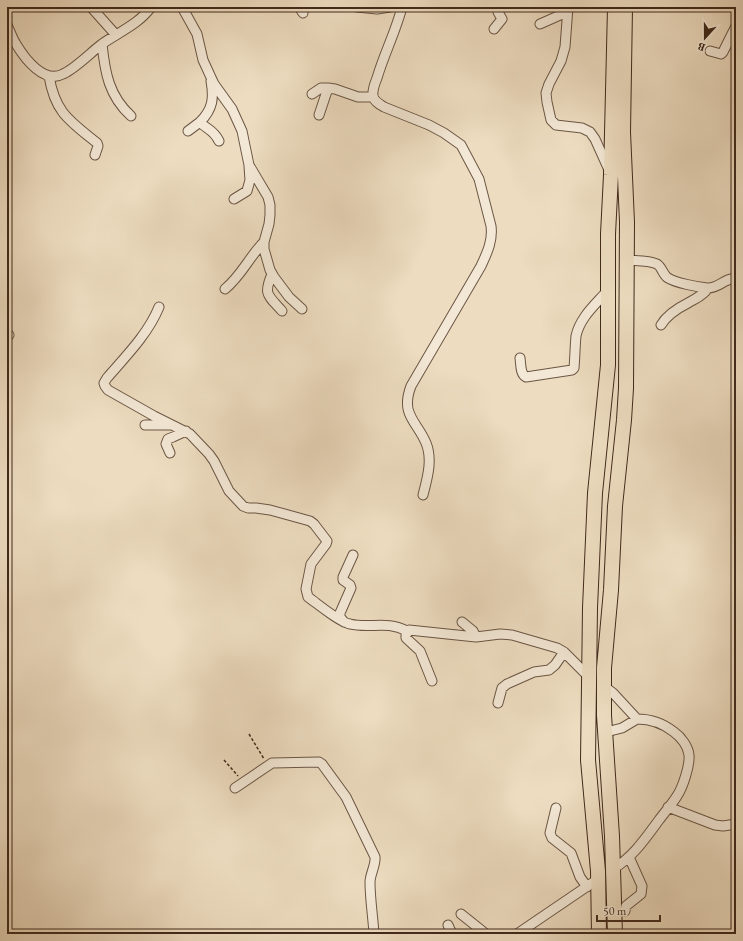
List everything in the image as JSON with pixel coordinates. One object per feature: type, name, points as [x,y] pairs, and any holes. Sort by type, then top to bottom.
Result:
[{"type":"highway","points":[[599,934],[598,879],[588,760],[590,608],[596,493],[608,365],[608,234],[615,7]]},
{"type":"highway","points":[[615,934],[613,869],[604,715],[604,668],[625,401],[627,327],[623,132],[625,7]]},
{"type":"street","points":[[91,7],[116,35]]},
{"type":"street","points":[[7,25],[15,43],[24,57],[41,73],[58,77],[65,74],[102,44],[136,23],[151,7]]},
{"type":"street","points":[[182,7],[197,34],[200,53],[210,76],[232,109],[242,131],[249,165],[250,180],[248,191],[234,200]]},
{"type":"street","points":[[357,7],[390,7]]},
{"type":"street","points":[[402,7],[381,65],[374,87],[373,97],[377,103],[429,125],[461,145],[478,179],[492,234],[489,250],[481,266],[411,386],[408,395],[408,406],[411,419],[427,444],[429,456],[429,469],[423,495]]},
{"type":"street","points":[[494,29],[502,18],[498,12],[500,7]]},
{"type":"street","points":[[568,10],[565,47],[561,61],[549,84],[546,93],[546,102],[551,120],[556,125],[582,128],[590,132],[595,139],[611,175]]},
{"type":"street","points":[[540,24],[568,10]]},
{"type":"street","points":[[710,51],[721,54],[736,26]]},
{"type":"street","points":[[102,44],[104,63],[110,86],[122,108],[131,116]]},
{"type":"street","points":[[49,76],[51,90],[63,114],[71,123],[97,143],[98,146],[95,155]]},
{"type":"street","points":[[188,131],[206,116],[212,103],[210,76]]},
{"type":"street","points":[[312,94],[321,88],[328,88],[358,97],[373,97]]},
{"type":"street","points":[[319,115],[328,88]]},
{"type":"street","points":[[200,122],[214,132],[219,141]]},
{"type":"street","points":[[249,165],[268,197],[270,205],[269,224],[264,242],[264,249],[272,274],[289,297],[302,309]]},
{"type":"street","points":[[225,288],[241,272],[251,256],[264,242]]},
{"type":"street","points":[[626,260],[654,263],[659,265],[666,278],[708,288],[716,287],[726,280],[736,279]]},
{"type":"street","points":[[272,274],[266,290],[282,311]]},
{"type":"street","points":[[661,325],[670,315],[687,303],[702,296],[708,288]]},
{"type":"street","points":[[520,358],[522,372],[526,377],[572,370],[574,368],[576,336],[581,323],[584,317],[608,290]]},
{"type":"street","points":[[159,307],[150,324],[138,341],[107,378],[104,383],[105,386],[108,390],[154,416],[186,431],[199,442],[214,461],[229,491],[243,506],[248,508],[270,510],[310,521],[314,524],[328,541],[311,564],[306,590],[308,597],[344,622],[358,626],[390,625],[407,631],[411,630],[476,637],[500,634],[512,635],[557,648],[564,652],[589,677]]},
{"type":"street","points":[[145,425],[173,425]]},
{"type":"street","points":[[170,453],[166,444],[168,439],[186,431]]},
{"type":"street","points":[[344,622],[340,614],[351,588],[350,585],[343,580],[343,577],[353,555]]},
{"type":"street","points":[[462,622],[473,631],[476,637]]},
{"type":"street","points":[[407,631],[406,638],[420,651],[432,681]]},
{"type":"street","points":[[498,703],[502,688],[507,684],[534,672],[549,670],[555,665],[564,652]]},
{"type":"street","points":[[604,686],[613,693],[637,719]]},
{"type":"street","points":[[606,732],[622,728],[637,719],[655,722],[669,728],[678,735],[686,746],[689,756],[682,786],[668,807],[640,845],[625,862],[613,869]]},
{"type":"street","points":[[235,788],[272,763],[319,762],[322,764],[346,797],[376,860],[371,872],[370,884],[374,934]]},
{"type":"street","points":[[668,807],[715,825],[723,826],[736,824]]},
{"type":"street","points":[[556,808],[550,833],[552,838],[570,853],[586,887]]},
{"type":"street","points":[[625,911],[626,906],[641,894],[642,891],[642,886],[629,857]]},
{"type":"street","points":[[517,934],[598,879]]},
{"type":"street","points":[[461,914],[486,934]]},
{"type":"street","points":[[448,926],[452,934]]},
{"type":"path","points":[[249,734],[268,766]]},
{"type":"path","points":[[224,760],[244,782]]}]
